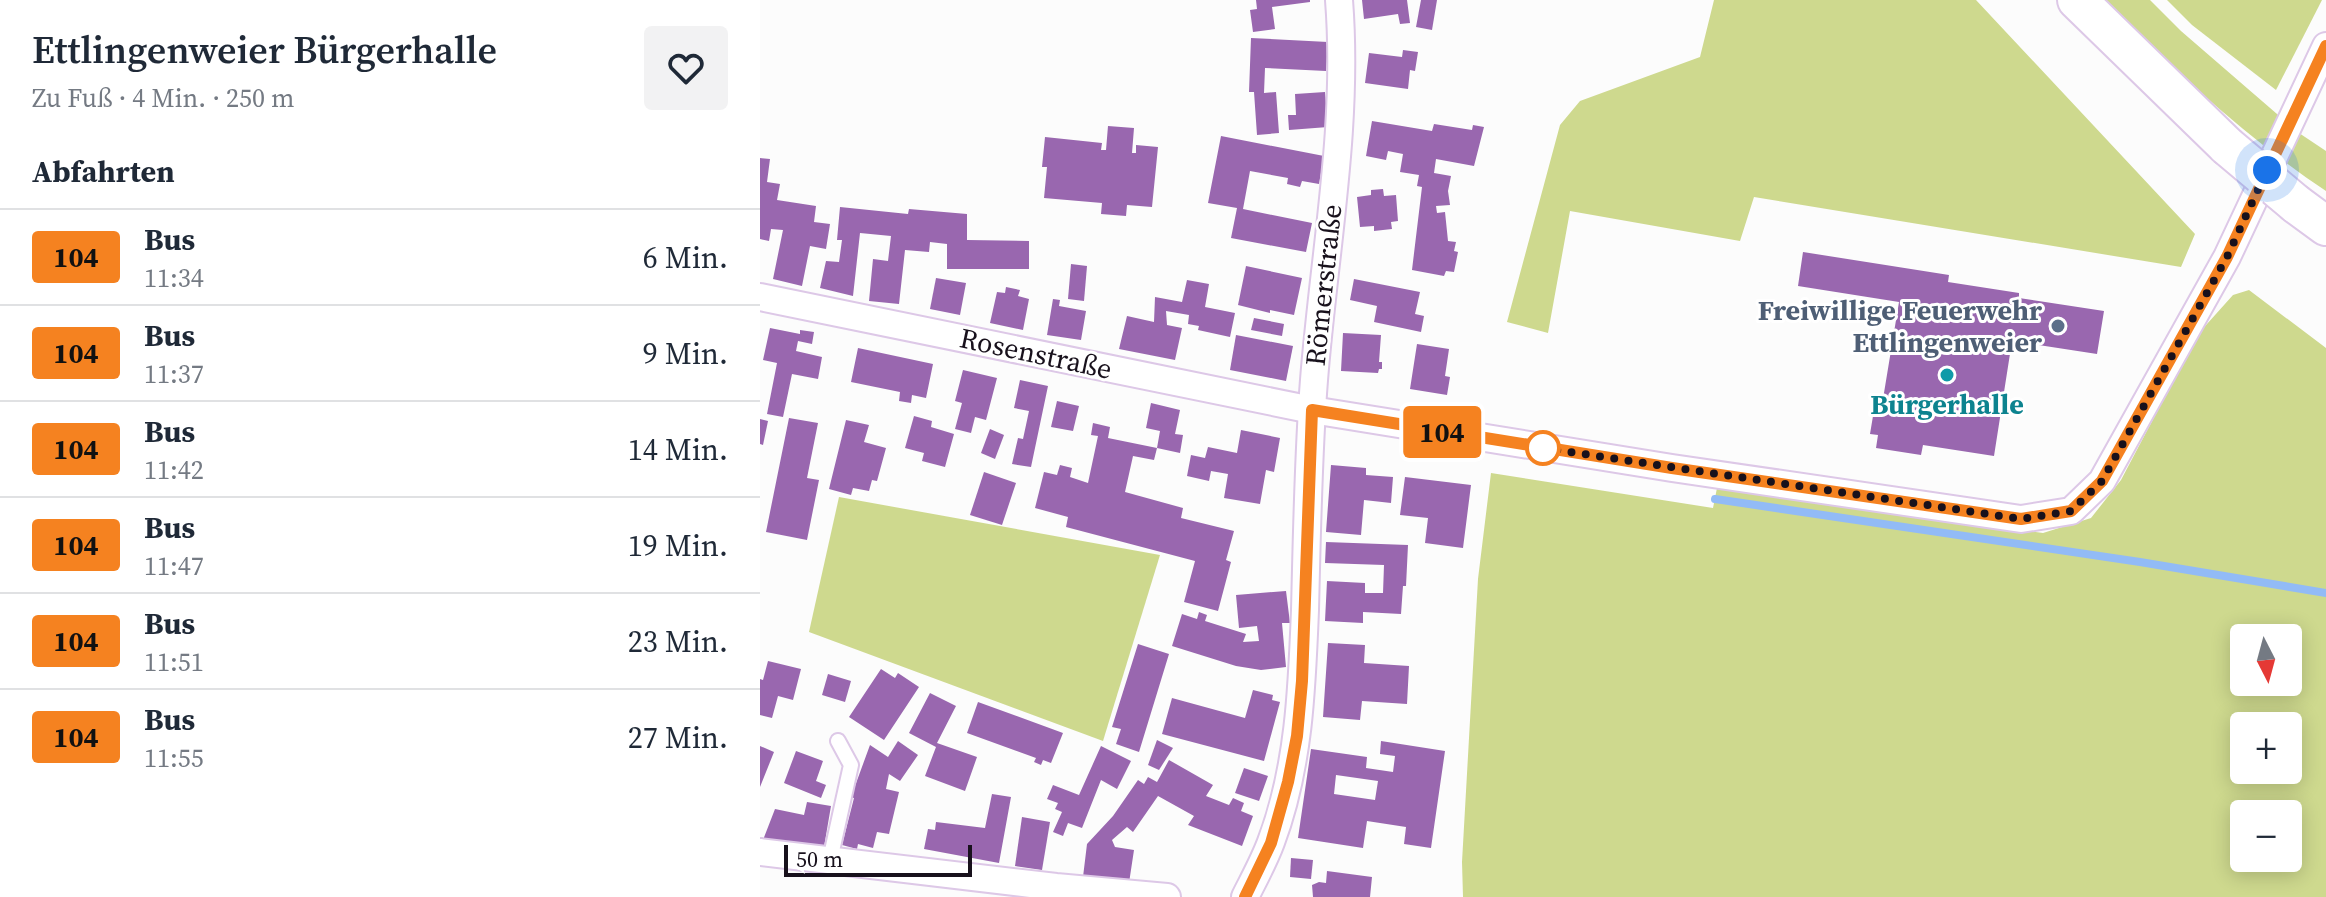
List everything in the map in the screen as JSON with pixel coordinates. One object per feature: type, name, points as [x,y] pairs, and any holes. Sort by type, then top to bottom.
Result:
[{"type":"main road","points":[[2077,0],[2227,146],[2311,215]]},
{"type":"street","name":"Römerstraße","points":[[1245,897],[1271,843],[1297,736],[1302,681],[1312,410],[1319,312],[1341,116],[1343,50],[1339,0]]},
{"type":"street","name":"Rosenstraße","points":[[760,297],[1312,410],[1672,468],[2021,519],[2071,511],[2102,481],[2173,357],[2227,257],[2326,46]]},
{"type":"street","points":[[760,852],[1167,897]]},
{"type":"lane","points":[[830,860],[851,765],[838,741]]},
{"type":"green space","points":[[1714,0],[1976,0],[2195,234],[2181,267],[1754,197],[1740,241],[1570,211],[1548,333],[1507,322],[1560,125],[1580,101],[1700,57]]},
{"type":"green space","points":[[2103,0],[2150,0],[2181,31],[2299,133],[2326,151],[2326,191],[2270,151],[2217,107]]},
{"type":"green space","points":[[2167,0],[2322,0],[2276,90],[2192,25]]},
{"type":"green space","points":[[2249,290],[2326,348],[2326,897],[1463,897],[1462,862],[1478,579],[1491,473],[1713,508],[1717,488],[2043,533],[2091,518],[2121,480],[2198,334],[2233,295]]},
{"type":"green space","points":[[839,497],[1160,555],[1103,741],[809,632]]},
{"type":"building","points":[[1256,0],[1310,2],[1272,7],[1275,29],[1253,32],[1250,10],[1257,9]]},
{"type":"building","points":[[1362,0],[1407,0],[1410,23],[1400,24],[1398,14],[1364,19]]},
{"type":"building","points":[[1421,0],[1437,0],[1432,30],[1416,27]]},
{"type":"building","points":[[1251,38],[1328,42],[1326,71],[1265,68],[1264,93],[1276,92],[1279,133],[1257,135],[1254,92],[1249,92]]},
{"type":"building","points":[[1403,50],[1418,52],[1415,71],[1410,70],[1408,89],[1365,83],[1369,53],[1402,57]]},
{"type":"building","points":[[1325,92],[1328,127],[1289,130],[1288,115],[1296,115],[1295,94]]},
{"type":"building","points":[[1372,121],[1432,131],[1434,124],[1472,130],[1473,125],[1484,127],[1474,166],[1436,159],[1434,173],[1451,176],[1448,191],[1450,205],[1436,206],[1437,213],[1445,212],[1448,241],[1456,242],[1454,251],[1458,252],[1454,272],[1446,271],[1444,276],[1412,270],[1422,187],[1417,186],[1419,175],[1400,172],[1403,154],[1388,151],[1386,160],[1366,156]]},
{"type":"building","points":[[1108,126],[1134,128],[1132,153],[1136,153],[1136,145],[1158,147],[1152,207],[1127,205],[1126,216],[1101,214],[1102,203],[1044,198],[1047,167],[1042,167],[1045,137],[1102,143],[1101,150],[1106,150]]},
{"type":"building","points":[[1221,136],[1324,156],[1319,184],[1302,181],[1300,187],[1287,184],[1288,178],[1250,171],[1243,209],[1312,223],[1306,252],[1231,238],[1237,208],[1208,203]]},
{"type":"building","points":[[760,158],[770,159],[767,182],[780,184],[777,200],[816,206],[814,222],[830,224],[826,249],[810,246],[802,286],[773,279],[783,230],[771,229],[769,241],[760,239]]},
{"type":"building","points":[[1383,189],[1384,196],[1396,195],[1398,221],[1391,222],[1392,229],[1374,231],[1374,226],[1360,227],[1357,197],[1371,195],[1371,190]]},
{"type":"building","points":[[840,207],[908,214],[909,209],[967,214],[967,240],[1029,241],[1029,269],[947,269],[947,244],[930,242],[929,252],[905,250],[899,304],[869,301],[873,259],[888,261],[891,236],[860,233],[853,296],[820,288],[826,261],[839,262],[842,240],[837,240]]},
{"type":"building","name":"Bürgerhalle","points":[[1803,252],[1949,275],[1948,282],[2019,293],[2019,298],[2104,311],[2097,354],[2012,341],[1994,456],[1923,445],[1921,455],[1876,448],[1878,435],[1870,434],[1874,410],[1881,411],[1899,302],[1798,286]]},
{"type":"building","points":[[1071,264],[1087,266],[1084,301],[1068,299]]},
{"type":"building","points":[[1246,266],[1302,278],[1294,315],[1238,305]]},
{"type":"building","points":[[936,278],[966,283],[960,315],[930,309]]},
{"type":"building","points":[[1354,279],[1420,292],[1415,314],[1424,316],[1421,332],[1374,322],[1377,306],[1350,300]]},
{"type":"building","points":[[1187,280],[1209,284],[1205,307],[1235,313],[1230,337],[1198,330],[1199,326],[1188,324],[1189,315],[1166,311],[1167,325],[1182,328],[1175,360],[1119,349],[1127,316],[1154,322],[1155,297],[1182,302]]},
{"type":"building","points":[[1006,287],[1020,290],[1018,296],[1029,299],[1023,330],[990,323],[997,292],[1005,293]]},
{"type":"building","points":[[1053,299],[1060,300],[1059,306],[1086,311],[1081,340],[1047,335]]},
{"type":"building","points":[[1254,318],[1284,324],[1282,336],[1251,330]]},
{"type":"building","points":[[770,328],[800,334],[800,330],[814,332],[812,344],[798,341],[796,351],[822,357],[818,379],[792,374],[783,417],[767,414],[777,363],[763,360]]},
{"type":"building","points":[[1343,333],[1381,335],[1379,362],[1382,362],[1382,369],[1378,373],[1341,371]]},
{"type":"building","points":[[1236,335],[1293,346],[1286,381],[1230,370]]},
{"type":"building","points":[[1417,344],[1449,349],[1445,376],[1450,377],[1447,395],[1410,389]]},
{"type":"building","points":[[858,348],[933,364],[926,398],[912,395],[911,403],[899,401],[900,392],[851,382]]},
{"type":"building","points":[[963,370],[997,378],[986,420],[975,417],[971,433],[955,429],[962,403],[955,401]]},
{"type":"building","points":[[1020,380],[1048,386],[1031,467],[1012,464],[1018,438],[1023,439],[1029,411],[1014,408]]},
{"type":"building","points":[[1057,401],[1079,406],[1073,431],[1051,427]]},
{"type":"building","points":[[1151,403],[1180,410],[1175,434],[1183,435],[1180,453],[1157,448],[1160,431],[1146,428]]},
{"type":"building","points":[[914,416],[932,421],[931,427],[954,434],[945,467],[922,461],[924,453],[905,448]]},
{"type":"building","points":[[789,418],[818,423],[807,478],[819,480],[807,540],[766,532]]},
{"type":"building","points":[[760,419],[768,421],[763,445],[760,444]]},
{"type":"building","points":[[846,420],[869,425],[864,442],[886,448],[877,481],[872,480],[869,491],[853,488],[851,495],[829,489]]},
{"type":"building","points":[[1093,423],[1110,427],[1108,438],[1157,448],[1154,460],[1133,456],[1125,492],[1183,508],[1181,518],[1234,531],[1226,560],[1231,562],[1218,611],[1184,602],[1195,561],[1066,527],[1068,517],[1035,508],[1044,472],[1057,475],[1060,465],[1072,468],[1070,477],[1088,483],[1098,436],[1091,435]]},
{"type":"building","points":[[990,429],[1004,435],[995,459],[981,453]]},
{"type":"building","points":[[1241,430],[1280,438],[1274,472],[1266,470],[1260,504],[1224,498],[1228,474],[1211,471],[1209,481],[1187,476],[1191,455],[1205,458],[1208,447],[1237,453]]},
{"type":"building","points":[[1331,465],[1366,468],[1366,475],[1393,477],[1391,503],[1364,500],[1361,535],[1326,532]]},
{"type":"building","points":[[984,472],[1016,483],[1002,525],[970,515]]},
{"type":"building","points":[[1405,477],[1471,485],[1463,548],[1425,543],[1428,518],[1400,515]]},
{"type":"building","points":[[1326,542],[1408,545],[1401,614],[1363,612],[1363,623],[1325,621],[1327,581],[1365,583],[1365,593],[1383,593],[1384,565],[1325,563]]},
{"type":"building","points":[[1286,591],[1290,623],[1282,623],[1286,667],[1261,670],[1236,666],[1172,646],[1182,614],[1197,619],[1199,612],[1207,615],[1205,621],[1246,634],[1243,642],[1259,641],[1257,626],[1239,628],[1236,595]]},
{"type":"building","points":[[1328,643],[1365,645],[1364,663],[1409,666],[1407,704],[1362,701],[1360,720],[1323,717]]},
{"type":"building","points":[[1138,644],[1169,654],[1139,752],[1116,744],[1121,729],[1112,727]]},
{"type":"building","points":[[768,661],[801,669],[793,700],[778,696],[772,718],[760,715],[760,679],[763,680]]},
{"type":"building","points":[[881,669],[895,678],[898,673],[919,687],[884,740],[849,717]]},
{"type":"building","points":[[828,674],[851,681],[845,702],[822,695]]},
{"type":"building","points":[[1253,690],[1273,695],[1272,700],[1280,702],[1264,761],[1162,734],[1172,698],[1245,718]]},
{"type":"building","points":[[930,693],[956,706],[937,743],[977,757],[965,791],[925,776],[936,747],[909,733]]},
{"type":"building","points":[[978,702],[1063,733],[1051,763],[1043,760],[1041,765],[1034,762],[1036,758],[967,733]]},
{"type":"building","points":[[1157,740],[1173,748],[1159,770],[1148,765]]},
{"type":"building","points":[[898,741],[918,755],[900,781],[889,774],[886,789],[899,792],[889,834],[877,832],[873,848],[858,844],[857,849],[842,845],[854,798],[851,797],[870,745],[888,757]]},
{"type":"building","points":[[1381,741],[1445,751],[1431,848],[1404,844],[1406,827],[1367,821],[1363,848],[1298,838],[1311,749],[1367,757],[1366,768],[1393,772],[1395,756],[1380,754]],"holes":[[[1336,775],[1378,781],[1375,800],[1334,794]]]},
{"type":"building","points":[[760,746],[774,752],[760,787]]},
{"type":"building","points":[[1101,746],[1131,761],[1117,789],[1101,780],[1082,828],[1068,823],[1063,836],[1053,832],[1062,812],[1055,809],[1058,803],[1047,799],[1053,785],[1079,795]]},
{"type":"building","points":[[796,751],[823,761],[816,781],[826,785],[821,798],[784,783]]},
{"type":"building","points":[[1169,760],[1213,785],[1206,796],[1229,805],[1233,798],[1244,803],[1241,811],[1253,816],[1242,846],[1188,825],[1194,816],[1158,796],[1133,832],[1127,827],[1112,840],[1115,847],[1134,850],[1129,883],[1083,877],[1087,844],[1113,816],[1138,780],[1144,784],[1148,777],[1157,782]]},
{"type":"building","points":[[1244,768],[1268,776],[1259,801],[1235,793]]},
{"type":"building","points":[[992,794],[1011,797],[999,863],[924,849],[928,829],[935,830],[936,822],[985,828]]},
{"type":"building","points":[[807,802],[831,806],[824,847],[763,840],[775,809],[804,815]]},
{"type":"building","points":[[1022,817],[1050,822],[1042,870],[1015,866]]},
{"type":"building","points":[[1291,858],[1313,860],[1311,879],[1290,877]]},
{"type":"building","points":[[1327,871],[1372,877],[1370,897],[1313,897],[1312,885],[1326,883]]},
{"type":"waterway","points":[[1715,499],[2326,593]]},
{"type":"bus line","name":"104","points":[[1245,897],[1271,843],[1297,736],[1302,681],[1312,410],[1672,468],[2021,519],[2071,511],[2102,481],[2173,357],[2227,257],[2326,46]]},
{"type":"place","name":"Freiwillige Feuerwehr Ettlingenweier","points":[[2058,326]]},
{"type":"place","name":"Bürgerhalle","points":[[1947,375]]},
{"type":"route","points":[[1543,448],[2021,519],[2071,511],[2102,481],[2159,382],[2227,257],[2267,170]]}]
